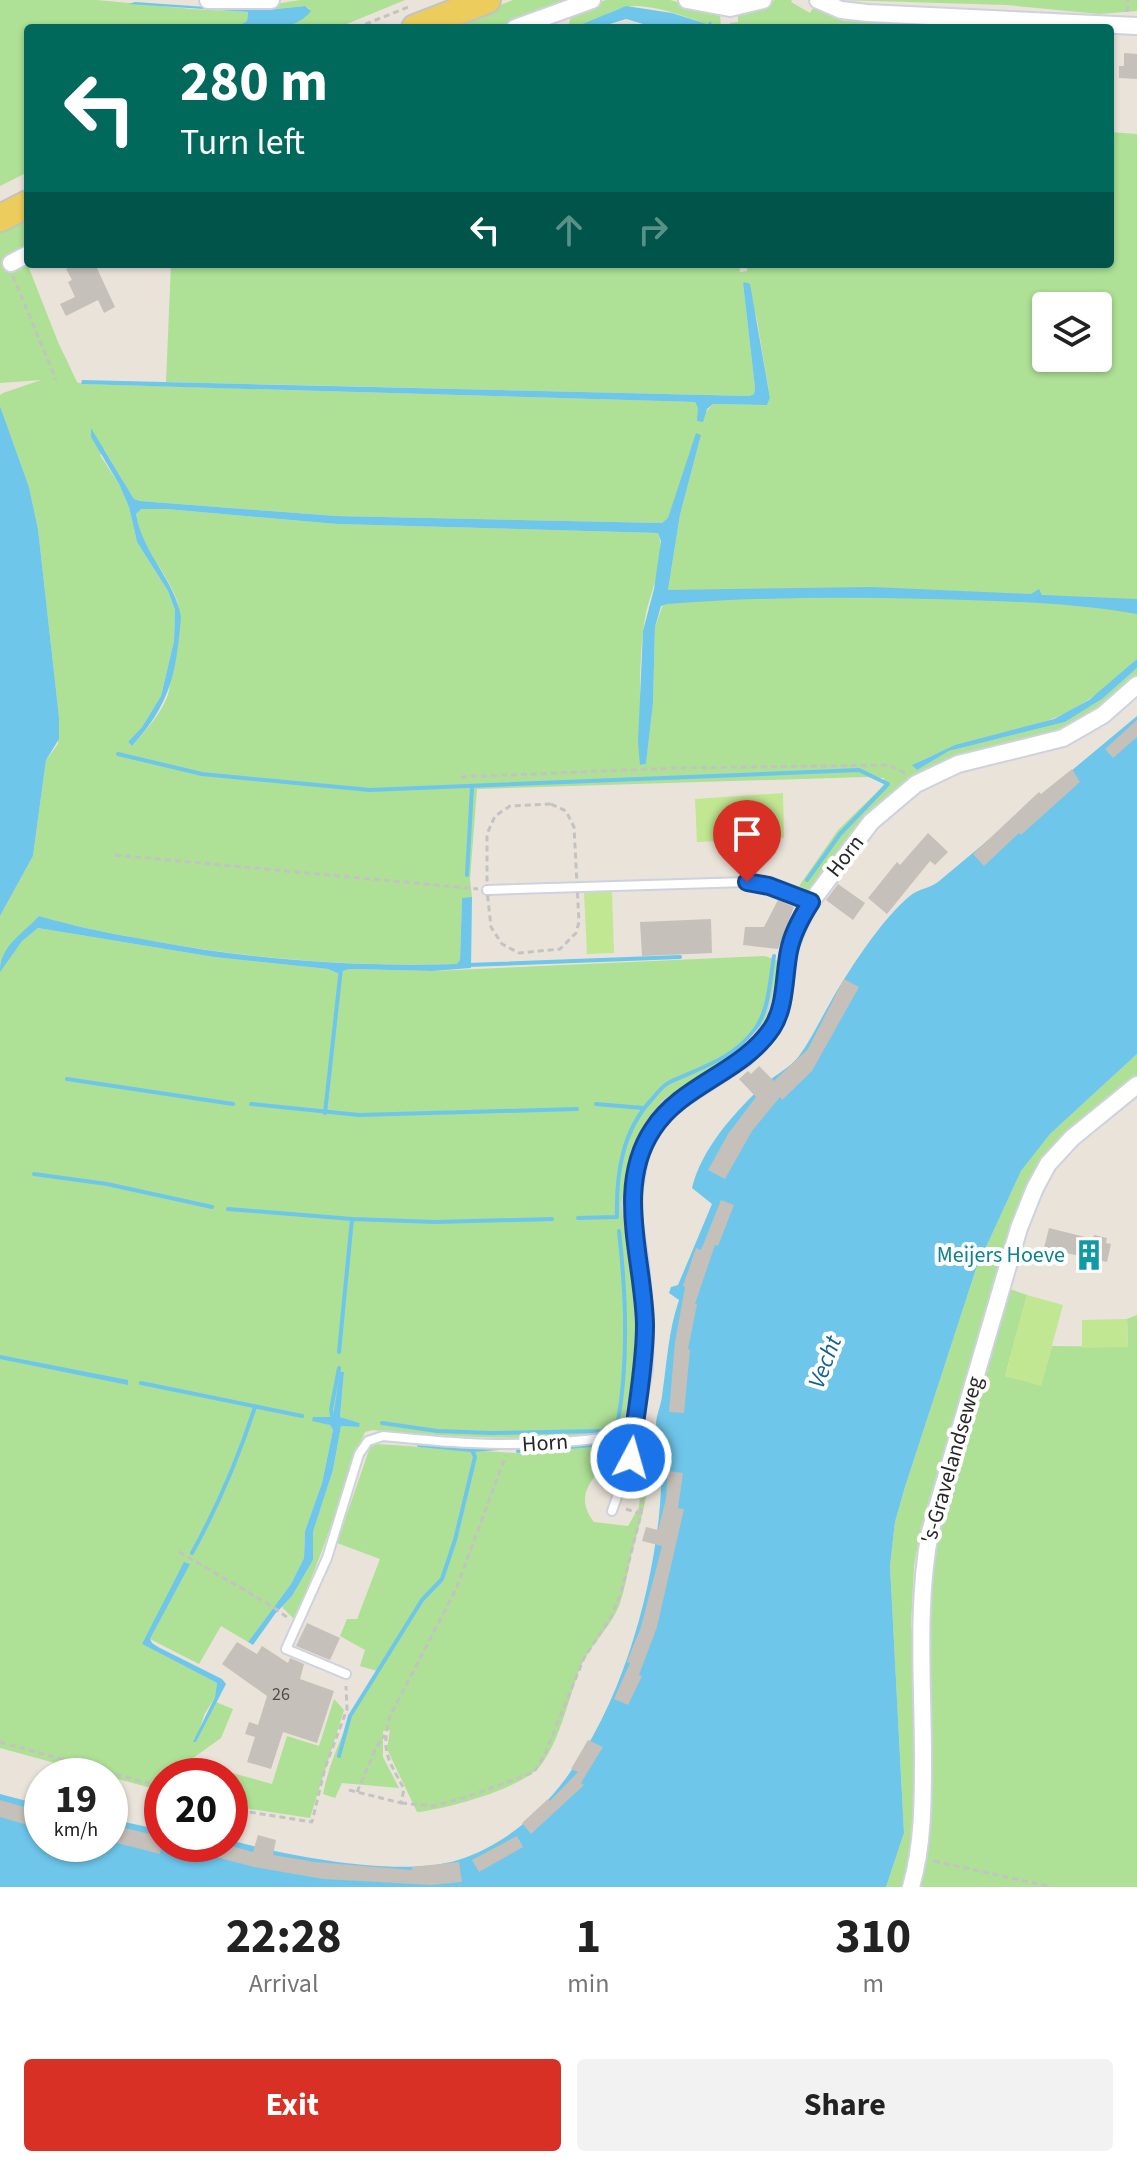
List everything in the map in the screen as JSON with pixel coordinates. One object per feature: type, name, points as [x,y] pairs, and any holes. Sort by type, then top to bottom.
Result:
[{"type":"main road","points":[[413,17],[487,0]]},
{"type":"main road","points":[[0,218],[24,206]]},
{"type":"street","points":[[208,0],[271,0]]},
{"type":"street","points":[[526,24],[592,0]]},
{"type":"street","points":[[687,0],[730,8],[763,0]]},
{"type":"street","points":[[818,0],[841,10],[867,13],[1095,24]]},
{"type":"street","points":[[1114,25],[1137,26]]},
{"type":"street","points":[[11,263],[24,256]]},
{"type":"street","name":"Horn","points":[[633,1427],[644,1369],[645,1324],[631,1205],[640,1154],[654,1127],[670,1107],[746,1057],[774,1025],[785,982],[789,949],[811,902],[871,822],[916,784],[958,764],[1063,738],[1103,715],[1137,685]]},
{"type":"street","name":"'s-Gravelandseweg","points":[[911,1887],[918,1858],[923,1792],[922,1617],[930,1532],[1019,1228],[1035,1188],[1059,1151],[1137,1085]]},
{"type":"lane","points":[[487,890],[747,882],[769,886],[811,902]]},
{"type":"lane","points":[[613,1508],[631,1458],[633,1427]]},
{"type":"lane","name":"Horn","points":[[346,1674],[286,1649],[327,1558],[363,1447],[368,1441],[383,1436],[510,1446],[590,1440],[633,1427]]},
{"type":"path","points":[[377,24],[413,17]]},
{"type":"path","points":[[11,263],[14,279],[56,380]]},
{"type":"path","points":[[461,777],[678,768],[888,765],[904,772],[916,784]]},
{"type":"path","points":[[115,855],[487,890]]},
{"type":"path","points":[[349,1790],[401,1803],[434,1806],[478,1794],[534,1772],[544,1756],[584,1658],[611,1617],[621,1593],[641,1514],[647,1468],[638,1450],[639,1435],[633,1427]]},
{"type":"path","points":[[401,1803],[404,1789],[385,1756],[385,1735],[390,1716],[456,1589],[510,1446]]},
{"type":"path","points":[[613,1508],[641,1514]]},
{"type":"path","points":[[179,1552],[280,1612]]},
{"type":"path","points":[[248,1812],[312,1822],[325,1768],[347,1709],[346,1674]]},
{"type":"path","points":[[357,1792],[385,1735]]},
{"type":"path","points":[[0,1742],[144,1782]]},
{"type":"path","points":[[918,1858],[1052,1887]]},
{"type":"green space","points":[[0,0],[97,0],[248,12],[247,21],[242,24],[24,24],[24,174],[0,186]]},
{"type":"green space","points":[[300,0],[405,0],[347,24],[291,24],[310,9],[304,6],[265,10],[263,6]]},
{"type":"green space","points":[[513,0],[576,0],[511,24],[450,24]]},
{"type":"green space","points":[[606,0],[670,0],[720,14],[721,24],[712,24],[711,21],[707,24],[667,11],[635,6],[619,9],[584,24],[569,24],[572,12]]},
{"type":"green space","points":[[775,0],[792,0],[810,13],[813,8],[844,21],[966,24],[730,24],[738,22],[738,13]]},
{"type":"green space","points":[[841,0],[1137,0],[1137,11],[1099,14],[1007,5]]},
{"type":"green space","points":[[1114,132],[1137,134],[1137,659],[1098,693],[1064,714],[946,750],[913,765],[917,770],[949,751],[1065,722],[1102,699],[1137,668],[1137,679],[1115,700],[1066,731],[918,777],[872,814],[809,891],[799,886],[838,830],[879,790],[884,778],[477,789],[470,879],[472,897],[462,899],[458,964],[341,963],[263,957],[147,940],[39,916],[24,939],[38,928],[214,957],[328,969],[337,973],[348,969],[432,971],[765,956],[778,961],[772,1006],[759,1037],[670,1101],[648,1124],[633,1154],[628,1172],[627,1208],[639,1331],[635,1379],[626,1426],[616,1431],[585,1435],[524,1438],[365,1432],[294,1619],[282,1607],[313,1560],[313,1532],[333,1470],[341,1426],[359,1427],[360,1423],[340,1417],[344,1372],[333,1417],[313,1418],[330,1425],[333,1430],[322,1483],[305,1531],[304,1558],[291,1584],[248,1642],[221,1626],[199,1664],[150,1639],[189,1564],[142,1644],[217,1683],[215,1697],[204,1715],[196,1742],[216,1702],[233,1709],[221,1738],[193,1758],[144,1758],[144,1786],[128,1782],[128,1758],[37,1758],[0,1748],[0,916],[33,856],[46,760],[58,744],[59,717],[38,529],[29,487],[0,406],[0,395],[3,393],[41,380],[0,383],[0,229],[24,216],[24,268],[29,268],[58,342],[77,382],[82,384],[695,402],[698,421],[713,404],[767,405],[770,398],[757,320],[746,282],[743,283],[755,388],[754,394],[749,396],[166,382],[171,268],[740,268],[740,272],[747,271],[747,268],[1114,268]],"holes":[[[701,435],[680,515],[668,590],[655,627],[653,702],[646,764],[640,765],[641,649],[661,551],[658,533],[337,524],[140,509],[136,514],[139,527],[178,603],[177,633],[168,695],[152,722],[132,746],[128,742],[142,727],[161,696],[174,641],[175,610],[168,591],[137,542],[129,507],[119,484],[100,455],[104,449],[134,499],[140,501],[336,516],[662,523],[668,519]]]},
{"type":"green space","points":[[783,793],[784,838],[697,842],[695,799]]},
{"type":"green space","points":[[612,891],[614,953],[587,954],[584,893]]},
{"type":"green space","points":[[1137,1054],[1137,1076],[1078,1124],[1011,1228],[921,1527],[914,1566],[911,1623],[918,1709],[915,1818],[905,1887],[886,1887],[904,1833],[890,1566],[895,1522],[905,1487],[976,1269],[1021,1171],[1050,1134]]},
{"type":"green space","points":[[1007,1288],[1027,1295],[1005,1376],[1041,1385],[1052,1346],[1128,1347],[1127,1319],[1137,1315],[1137,1887],[918,1887],[929,1588],[935,1543]]},
{"type":"green space","points":[[1027,1295],[1063,1305],[1041,1386],[1005,1376]]},
{"type":"green space","points":[[1127,1319],[1128,1347],[1082,1348],[1082,1320]]},
{"type":"green space","points":[[640,1416],[650,1449],[650,1466],[623,1593],[615,1614],[580,1668],[559,1731],[541,1765],[532,1774],[502,1789],[465,1802],[417,1812],[387,1749],[390,1730],[383,1731],[383,1757],[399,1788],[342,1783],[335,1798],[323,1794],[338,1746],[377,1671],[360,1666],[365,1650],[340,1636],[347,1619],[357,1619],[380,1559],[337,1543],[370,1447],[377,1444],[531,1454],[610,1440],[627,1440],[627,1459],[612,1457],[605,1464],[588,1487],[585,1504],[594,1522],[628,1526],[639,1507],[643,1460],[638,1440]]},
{"type":"green space","points":[[334,1699],[344,1710],[310,1818],[248,1809],[248,1777],[272,1784],[287,1736],[319,1746]]},
{"type":"water","points":[[129,4],[263,6],[266,10],[305,6],[311,11],[292,24],[242,24],[247,21],[248,12]]},
{"type":"water","points":[[626,6],[672,13],[707,24],[643,24],[626,19],[610,24],[582,24]]},
{"type":"water","points":[[745,282],[750,284],[770,398],[767,405],[713,404],[707,409],[703,422],[697,421],[695,402],[81,384],[82,380],[749,396],[754,394],[755,388]]},
{"type":"water","points":[[0,406],[29,487],[38,529],[59,739],[46,760],[33,856],[0,916]]},
{"type":"water","points":[[91,428],[134,499],[140,501],[336,516],[662,523],[668,518],[696,433],[701,435],[680,515],[668,590],[872,587],[1031,594],[1039,589],[1042,595],[1137,599],[1137,614],[1008,601],[930,599],[798,598],[667,604],[661,606],[655,627],[653,703],[646,764],[640,765],[638,742],[643,631],[654,589],[661,541],[658,533],[337,524],[141,509],[136,514],[145,542],[172,591],[181,617],[177,655],[169,687],[155,716],[132,746],[128,742],[142,727],[161,696],[174,641],[175,610],[168,591],[137,542],[129,507],[91,437]]},
{"type":"water","points":[[1137,659],[1137,668],[1102,699],[1065,722],[949,751],[917,770],[912,765],[955,745],[1054,719],[1089,700]]},
{"type":"water","name":"Vecht","points":[[1137,716],[1137,1054],[1050,1134],[1021,1171],[976,1269],[905,1487],[895,1522],[890,1566],[904,1833],[886,1887],[0,1887],[0,1794],[24,1800],[24,1862],[128,1862],[128,1823],[144,1826],[144,1862],[248,1862],[248,1844],[344,1863],[406,1867],[434,1865],[458,1860],[503,1838],[542,1806],[575,1765],[602,1718],[624,1667],[640,1615],[652,1564],[660,1508],[661,1455],[656,1421],[679,1300],[669,1293],[671,1287],[678,1285],[712,1204],[692,1188],[703,1159],[721,1131],[743,1106],[799,1056],[878,930],[914,893],[938,882]]},
{"type":"water","points":[[472,897],[471,968],[432,971],[349,969],[337,973],[328,969],[214,957],[38,928],[22,941],[0,972],[8,947],[39,916],[191,948],[266,957],[342,963],[457,964],[460,960],[462,898]]},
{"type":"water","points":[[0,1355],[128,1380],[128,1385],[0,1359]]},
{"type":"water","points":[[340,1372],[344,1372],[340,1417],[360,1423],[359,1427],[341,1426],[333,1470],[313,1532],[313,1560],[292,1596],[253,1645],[248,1642],[291,1584],[304,1558],[305,1531],[322,1483],[333,1430],[330,1425],[312,1421],[313,1417],[333,1417]]},
{"type":"water","points":[[184,1562],[190,1564],[150,1639],[158,1647],[222,1679],[226,1684],[196,1742],[193,1742],[215,1697],[217,1683],[142,1644]]},
{"type":"building","points":[[1124,53],[1137,54],[1137,79],[1119,78],[1119,66],[1124,66]]},
{"type":"building","points":[[97,268],[115,307],[104,313],[98,300],[66,316],[60,304],[75,297],[66,269]]},
{"type":"building","points":[[1137,720],[1137,737],[1113,758],[1105,749]]},
{"type":"building","points":[[1072,769],[1080,782],[984,866],[973,854],[1039,792],[1041,794]]},
{"type":"building","points":[[928,833],[948,852],[935,865],[930,861],[887,914],[868,898],[897,862],[900,865]]},
{"type":"building","points":[[838,884],[865,903],[853,920],[826,900]]},
{"type":"building","points":[[778,900],[794,907],[778,949],[743,945],[745,927],[764,927]]},
{"type":"building","points":[[711,919],[712,953],[642,956],[640,922]]},
{"type":"building","points":[[844,979],[859,987],[812,1071],[782,1100],[780,1097],[752,1131],[725,1179],[708,1170],[728,1134],[756,1097],[739,1079],[759,1066],[774,1081],[808,1049]]},
{"type":"building","points":[[721,1200],[734,1205],[718,1246],[715,1245],[695,1304],[688,1349],[684,1413],[669,1412],[683,1286],[696,1248],[701,1250]]},
{"type":"building","name":"Meijers Hoeve","points":[[1049,1228],[1093,1239],[1094,1235],[1107,1238],[1106,1243],[1111,1244],[1107,1262],[1044,1248]]},
{"type":"building","points":[[668,1471],[683,1473],[678,1508],[684,1509],[657,1627],[639,1675],[642,1676],[628,1705],[614,1699],[630,1663],[627,1662],[641,1627],[662,1546],[642,1541],[646,1527],[658,1530],[666,1499]]},
{"type":"building","points":[[307,1623],[340,1638],[330,1660],[296,1646]]},
{"type":"building","points":[[237,1642],[257,1654],[262,1646],[288,1663],[290,1658],[304,1664],[300,1679],[334,1691],[317,1743],[283,1732],[271,1769],[248,1762],[255,1737],[245,1734],[249,1722],[258,1725],[267,1696],[222,1664]]},
{"type":"building","points":[[588,1740],[603,1747],[581,1783],[584,1785],[531,1834],[522,1823],[548,1799],[550,1801],[578,1772],[571,1769]]},
{"type":"building","points":[[0,1800],[24,1807],[24,1824],[0,1817]]},
{"type":"building","points":[[128,1829],[144,1833],[144,1850],[128,1846]]},
{"type":"building","points":[[258,1835],[276,1840],[273,1855],[315,1862],[412,1870],[412,1867],[459,1862],[462,1882],[431,1885],[323,1879],[235,1862],[248,1862],[248,1851],[253,1852]]},
{"type":"building","points":[[517,1836],[523,1847],[479,1872],[472,1860]]},
{"type":"waterway","points":[[118,754],[202,774],[370,790],[859,770],[888,784],[840,834],[807,880]]},
{"type":"waterway","points":[[467,875],[472,787]]},
{"type":"waterway","points":[[578,1218],[617,1217],[620,1169],[634,1124],[665,1085],[725,1056],[753,1032],[766,1006],[774,956]]},
{"type":"waterway","points":[[467,965],[680,957]]},
{"type":"waterway","points":[[325,1113],[341,968]]},
{"type":"waterway","points":[[67,1079],[233,1104]]},
{"type":"waterway","points":[[251,1104],[359,1115],[577,1109]]},
{"type":"waterway","points":[[596,1104],[643,1108]]},
{"type":"waterway","points":[[34,1174],[107,1184],[212,1207]]},
{"type":"waterway","points":[[228,1209],[435,1222],[552,1219]]},
{"type":"waterway","points":[[339,1352],[352,1219]]},
{"type":"waterway","points":[[382,1423],[437,1431],[492,1433],[602,1431],[618,1421],[624,1374],[625,1326],[619,1231]]},
{"type":"waterway","points":[[333,1420],[331,1410],[339,1368]]},
{"type":"waterway","points":[[141,1383],[302,1416]]},
{"type":"waterway","points":[[192,1553],[227,1482],[255,1407]]},
{"type":"waterway","points":[[518,1451],[605,1444]]},
{"type":"waterway","points":[[419,1445],[472,1450],[499,1448]]},
{"type":"waterway","points":[[339,1756],[350,1716],[422,1600],[442,1579],[475,1457],[472,1450]]},
{"type":"place","name":"Meijers Hoeve","points":[[1089,1255]]},
{"type":"route","points":[[631,1458],[633,1427],[644,1369],[645,1324],[631,1205],[640,1154],[654,1127],[670,1107],[746,1057],[774,1025],[785,982],[789,949],[811,902],[769,886],[747,882]]}]
